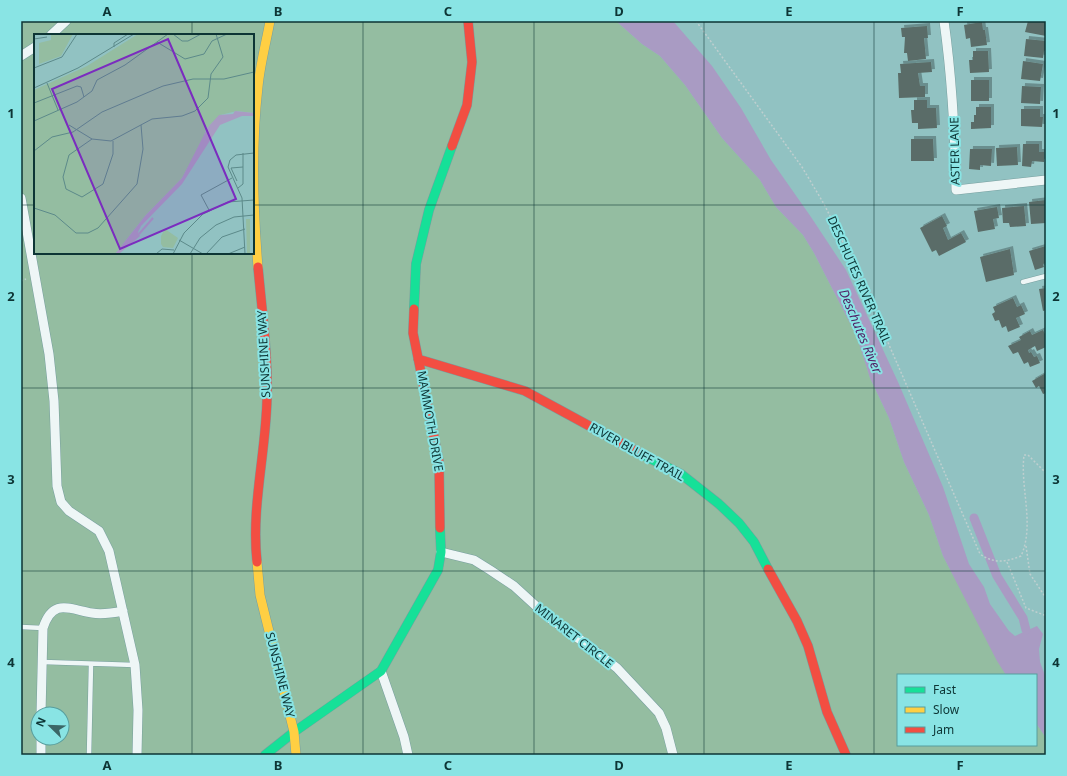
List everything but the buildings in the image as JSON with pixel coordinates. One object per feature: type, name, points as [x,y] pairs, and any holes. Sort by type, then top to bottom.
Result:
[{"type":"street","points":[[52,34],[66,21]]},
{"type":"street","name":"SUNSHINE WAY","points":[[254,133],[258,86],[270,21]]},
{"type":"street","name":"MAMMOTH DRIVE","points":[[265,755],[294,732],[381,671],[438,570],[441,552],[439,462],[413,333],[412,310],[416,264],[429,210],[467,105],[472,62],[468,21]]},
{"type":"street","name":"ASTER LANE","points":[[944,21],[951,66],[954,106],[956,190],[1046,180]]},
{"type":"street","points":[[21,56],[34,48]]},
{"type":"street","points":[[21,198],[49,354],[54,409],[57,486],[61,502],[69,511],[99,531],[109,552],[135,665],[138,710],[137,755]]},
{"type":"street","name":"SUNSHINE WAY","points":[[254,222],[266,360],[266,391],[258,482],[255,547],[260,595],[294,732]]},
{"type":"street","name":"RIVER BLUFF TRAIL","points":[[418,359],[496,381],[525,391],[680,474],[719,504],[739,523],[754,542],[797,621],[808,646],[827,712],[846,755]]},
{"type":"street","name":"MINARET CIRCLE","points":[[441,552],[474,560],[490,570],[514,586],[548,617],[617,668],[659,713],[666,728],[673,755]]},
{"type":"street","points":[[42,706],[43,628],[54,610],[62,607],[69,607],[92,613],[108,614],[123,611]]},
{"type":"street","points":[[381,671],[404,737],[408,755]]},
{"type":"street","points":[[294,732],[296,755]]},
{"type":"lane","points":[[1023,282],[1046,276]]},
{"type":"lane","points":[[21,627],[43,628]]},
{"type":"lane","points":[[43,662],[135,665]]},
{"type":"lane","points":[[89,755],[91,664]]},
{"type":"path","name":"DESCHUTES RIVER TRAIL","points":[[696,21],[802,167],[824,204],[853,262],[980,554],[986,559],[998,562],[1007,562]]},
{"type":"path","points":[[1046,473],[1028,455],[1024,455],[1022,471],[1026,509],[1027,541],[1021,556],[1007,562],[1026,608],[1044,615],[1046,606]]},
{"type":"path","points":[[1026,546],[1030,574],[1046,598]]},
{"type":"green space","points":[[21,21],[616,21],[642,44],[660,56],[685,85],[722,138],[760,180],[776,207],[803,235],[814,253],[857,337],[870,378],[889,418],[904,462],[929,515],[943,556],[1005,674],[897,674],[897,746],[1037,746],[1037,724],[1046,738],[1046,755],[21,755]]},
{"type":"water","name":"Deschutes River","points":[[616,21],[673,21],[712,66],[741,108],[771,160],[846,270],[898,382],[943,487],[969,564],[984,587],[990,604],[1009,631],[1015,636],[1037,626],[1043,634],[1039,649],[1040,662],[1046,678],[1046,738],[1037,724],[1037,674],[1005,674],[997,661],[943,556],[929,515],[904,462],[889,418],[870,378],[857,337],[814,253],[803,235],[776,207],[760,180],[722,138],[685,85],[660,56],[642,44]]},
{"type":"waterway","points":[[974,518],[997,576],[1023,618],[1026,630]]},
{"type":"traffic: fast","points":[[414,309],[416,264],[429,210],[452,146]]},
{"type":"traffic: fast","points":[[641,454],[681,474],[719,504],[739,523],[754,542],[768,569]]},
{"type":"traffic: fast","points":[[265,755],[294,732],[381,671],[438,570],[441,552],[440,528]]},
{"type":"traffic: slow","points":[[258,267],[254,200],[254,132],[259,79],[270,21]]},
{"type":"traffic: slow","points":[[257,562],[260,595],[294,732],[296,755]]},
{"type":"traffic: jam","points":[[452,146],[467,105],[472,62],[468,21]]},
{"type":"traffic: jam","points":[[257,562],[257,500],[267,398],[267,366],[258,267]]},
{"type":"traffic: jam","points":[[414,309],[413,333],[439,462],[440,528]]},
{"type":"traffic: jam","points":[[418,359],[525,391],[641,454]]},
{"type":"traffic: jam","points":[[768,569],[797,621],[808,646],[827,712],[846,755]]}]
